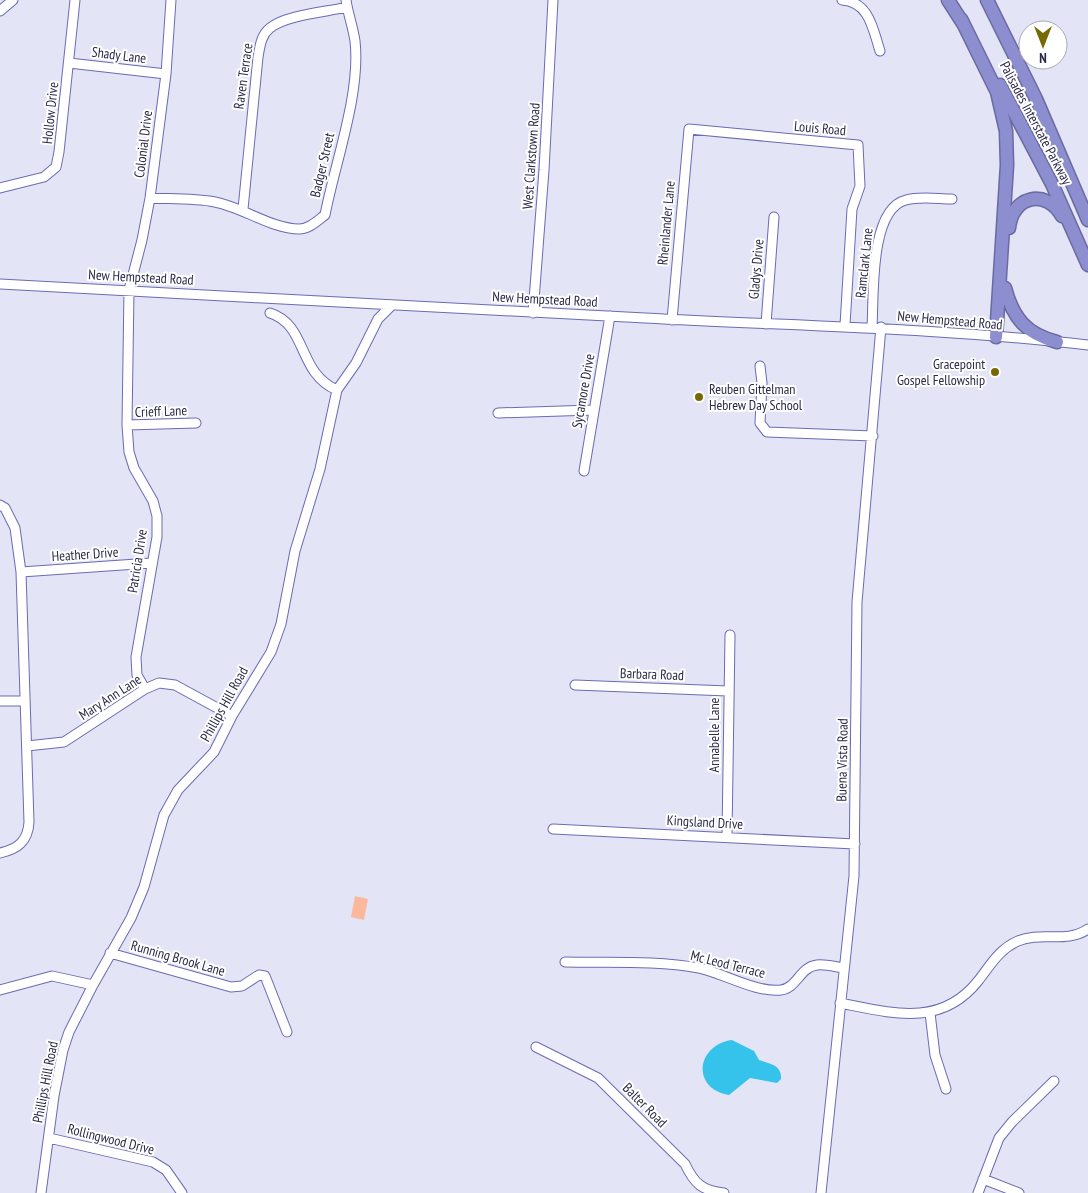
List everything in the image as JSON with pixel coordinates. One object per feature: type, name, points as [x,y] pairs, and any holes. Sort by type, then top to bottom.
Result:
[{"type":"highway","name":"Palisades Interstate Parkway","points":[[948,0],[961,19],[1029,138],[1088,266]]},
{"type":"highway","name":"Palisades Interstate Parkway","points":[[987,0],[1036,99],[1088,220]]},
{"type":"highway","points":[[961,19],[996,92],[1006,131],[1007,165],[999,338]]},
{"type":"highway","points":[[999,338],[1010,218],[1016,208],[1029,200],[1043,200],[1057,208],[1088,266]]},
{"type":"highway","points":[[1005,288],[1012,309],[1023,326],[1036,335],[1057,342]]},
{"type":"street","points":[[0,11],[13,0]]},
{"type":"street","name":"Hollow Drive","points":[[0,188],[44,177],[56,168],[76,0]]},
{"type":"street","name":"Colonial Drive","points":[[129,290],[142,240],[150,198],[166,74],[171,0]]},
{"type":"street","name":"West Clarkstown Road","points":[[533,313],[544,170],[553,0]]},
{"type":"street","points":[[842,0],[858,5],[864,10],[871,20],[880,50]]},
{"type":"street","name":"Raven Terrace","points":[[243,210],[261,39],[269,28],[280,22],[346,4]]},
{"type":"street","name":"Badger Street","points":[[150,198],[214,202],[243,210],[281,226],[300,229],[314,224],[325,214],[351,98],[354,71],[355,41],[346,4]]},
{"type":"street","name":"Shady Lane","points":[[69,63],[166,74]]},
{"type":"street","name":"Rheinlander Lane","points":[[672,320],[689,130]]},
{"type":"street","name":"Louis Road","points":[[689,130],[858,146],[860,186],[852,209],[845,325]]},
{"type":"street","name":"Ramclark Lane","points":[[876,327],[878,238],[882,224],[896,204],[906,199],[952,199]]},
{"type":"street","name":"Gladys Drive","points":[[766,324],[774,217]]},
{"type":"street","name":"New Hempstead Road","points":[[0,284],[672,320],[845,325],[1088,345]]},
{"type":"street","name":"Patricia Drive","points":[[129,290],[127,425],[129,452],[134,468],[153,501],[157,516],[157,537],[136,657],[137,676],[145,689]]},
{"type":"street","name":"Phillips Hill Road","points":[[41,1193],[54,1096],[63,1050],[93,985],[131,918],[144,887],[164,815],[178,790],[214,752],[232,716],[271,652],[280,624],[295,551],[320,469],[337,390],[356,363],[378,319],[391,306]]},
{"type":"street","points":[[270,313],[281,317],[288,323],[316,376],[337,390]]},
{"type":"street","name":"Sycamore Drive","points":[[584,471],[610,316]]},
{"type":"street","name":"Buena Vista Road","points":[[821,1193],[851,907],[855,844],[857,602],[873,436],[876,327]]},
{"type":"street","points":[[760,366],[762,384],[760,423],[767,432],[873,436]]},
{"type":"street","points":[[498,413],[593,410]]},
{"type":"street","name":"Crieff Lane","points":[[127,425],[196,423]]},
{"type":"street","points":[[0,505],[5,508],[14,528],[21,572],[28,834],[22,843],[11,850],[0,852]]},
{"type":"street","name":"Heather Drive","points":[[21,572],[151,563]]},
{"type":"street","name":"Annabelle Lane","points":[[727,836],[730,635]]},
{"type":"street","name":"Mary Ann Lane","points":[[27,746],[64,742],[145,689],[159,684],[175,686],[232,716]]},
{"type":"street","name":"Barbara Road","points":[[575,685],[728,691]]},
{"type":"street","points":[[0,701],[24,701]]},
{"type":"street","name":"Kingsland Drive","points":[[553,829],[727,836],[855,844]]},
{"type":"street","points":[[840,1004],[909,1013],[930,1013],[950,1006],[962,998],[999,954],[1018,940],[1069,938],[1088,930]]},
{"type":"street","name":"Running Brook Lane","points":[[110,953],[231,987],[242,986],[259,975],[265,976],[287,1032]]},
{"type":"street","name":"Mc Leod Terrace","points":[[565,962],[699,968],[764,988],[782,990],[788,987],[803,971],[818,964],[844,968]]},
{"type":"street","points":[[0,990],[52,976],[93,985]]},
{"type":"street","points":[[930,1013],[935,1054],[946,1089]]},
{"type":"street","name":"Balter Road","points":[[536,1047],[598,1078],[685,1164],[694,1182],[711,1192],[724,1193]]},
{"type":"street","points":[[978,1193],[993,1151],[1006,1129],[1054,1081]]},
{"type":"street","name":"Rollingwood Drive","points":[[49,1138],[152,1162],[166,1170],[182,1193]]},
{"type":"street","points":[[983,1179],[1019,1193]]},
{"type":"shaded area","points":[[355,896],[368,899],[364,920],[351,917]]},
{"type":"water","points":[[732,1040],[754,1051],[759,1060],[777,1068],[780,1071],[781,1079],[777,1083],[750,1078],[729,1095],[717,1091],[708,1085],[703,1067],[705,1058],[711,1050],[720,1044]]},
{"type":"place","name":"Gracepoint Gospel Fellowship","points":[[995,372]]},
{"type":"place","name":"Reuben Gittelman Hebrew Day School","points":[[699,397]]}]
